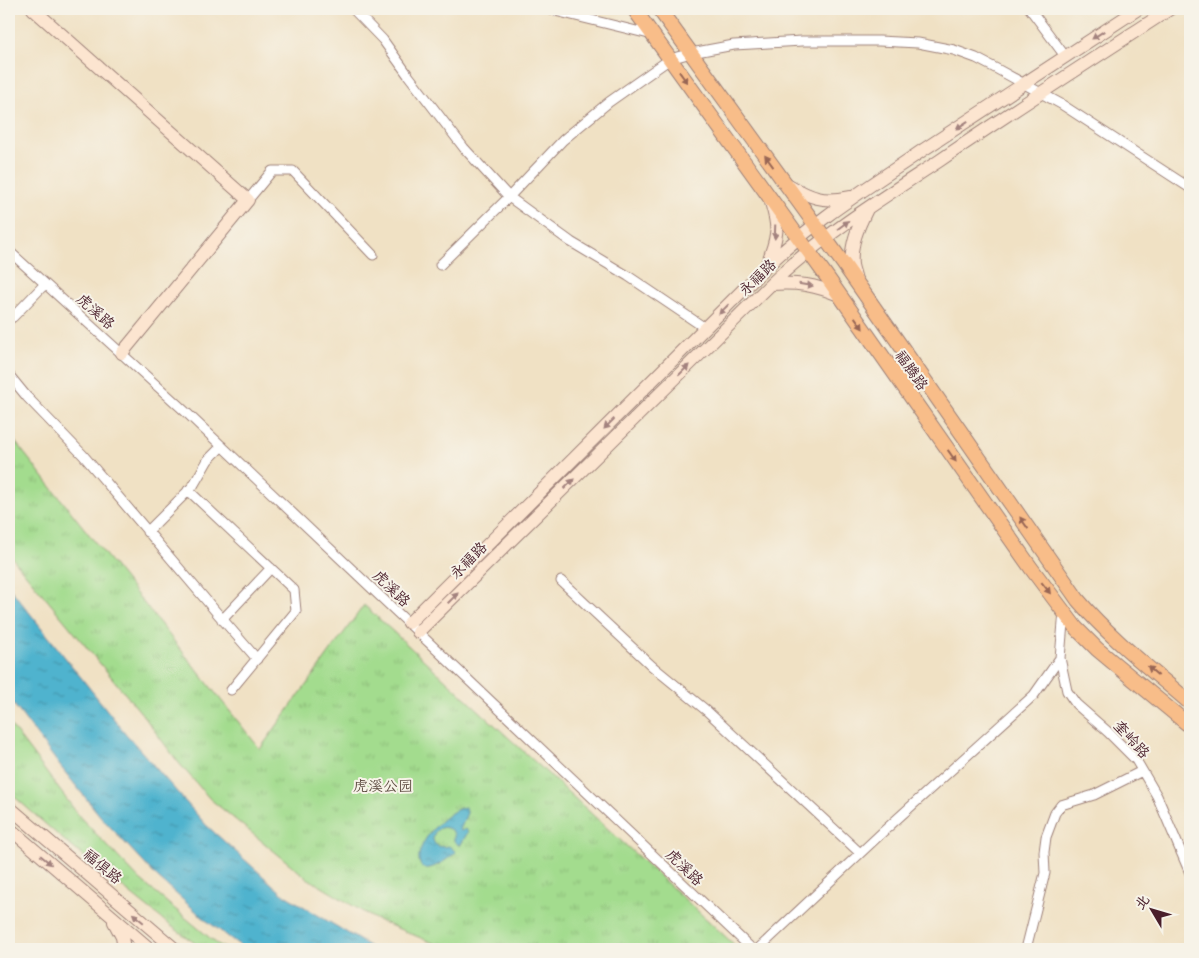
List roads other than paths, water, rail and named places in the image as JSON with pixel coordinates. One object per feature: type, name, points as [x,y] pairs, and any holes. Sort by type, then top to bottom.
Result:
[{"type":"main road","name":"福腾路","points":[[634,9],[799,238],[1031,568],[1076,628],[1098,649],[1190,726]]},
{"type":"main road","name":"福腾路","points":[[658,9],[857,283],[1078,600],[1090,615],[1112,636],[1190,703]]},
{"type":"street","points":[[353,9],[383,40],[464,148],[509,197],[571,242],[628,276],[705,328]]},
{"type":"street","points":[[547,9],[653,35]]},
{"type":"street","points":[[1030,9],[1065,56]]},
{"type":"street","name":"永福路","points":[[413,628],[705,328],[766,267],[815,224],[1024,83],[1138,9]]},
{"type":"street","name":"永福路","points":[[413,628],[771,284],[808,251],[868,208],[1170,9]]},
{"type":"street","points":[[41,11],[248,200]]},
{"type":"street","points":[[440,265],[563,140],[609,102],[670,59],[734,45],[802,41],[879,41],[918,43],[954,50],[976,58],[1061,104],[1190,188]]},
{"type":"street","points":[[122,354],[272,171],[293,171],[373,255]]},
{"type":"street","points":[[786,184],[803,194],[821,199],[836,200],[855,196]]},
{"type":"street","points":[[766,267],[774,247],[777,232],[769,197]]},
{"type":"street","points":[[857,283],[852,266],[853,244],[858,226],[868,208]]},
{"type":"street","name":"虎溪路","points":[[9,251],[222,446],[752,949]]},
{"type":"street","points":[[9,319],[45,284]]},
{"type":"street","points":[[771,284],[811,285],[839,295]]},
{"type":"street","points":[[9,375],[83,454],[256,659]]},
{"type":"street","points":[[147,532],[193,486],[208,460],[222,446]]},
{"type":"street","points":[[188,490],[294,590],[296,611],[231,690]]},
{"type":"street","points":[[222,620],[271,568]]},
{"type":"street","points":[[562,581],[652,666],[707,712],[860,853]]},
{"type":"street","points":[[758,949],[860,853],[1034,695],[1060,658],[1064,611]]},
{"type":"street","name":"奎岭路","points":[[1060,658],[1067,691],[1076,704],[1136,760],[1157,796],[1190,873]]},
{"type":"street","points":[[1026,949],[1045,874],[1044,852],[1046,837],[1055,813],[1061,805],[1094,795],[1142,771]]},
{"type":"street","name":"福俱路","points":[[9,807],[168,947]]},
{"type":"street","points":[[9,828],[150,949]]},
{"type":"street","points":[[109,914],[122,937],[124,949]]},
{"type":"water","points":[[9,587],[126,734],[206,825],[283,894],[374,949],[245,949],[207,921],[157,877],[101,817],[9,698]]},
{"type":"water","points":[[465,807],[467,813],[460,830],[466,829],[468,832],[460,846],[454,841],[452,831],[445,827],[436,831],[433,836],[436,844],[441,847],[449,846],[456,852],[438,865],[427,868],[423,867],[420,864],[419,856],[426,838],[441,821],[458,809]]},
{"type":"park label","name":"虎溪公园","points":[[383,785]]}]
